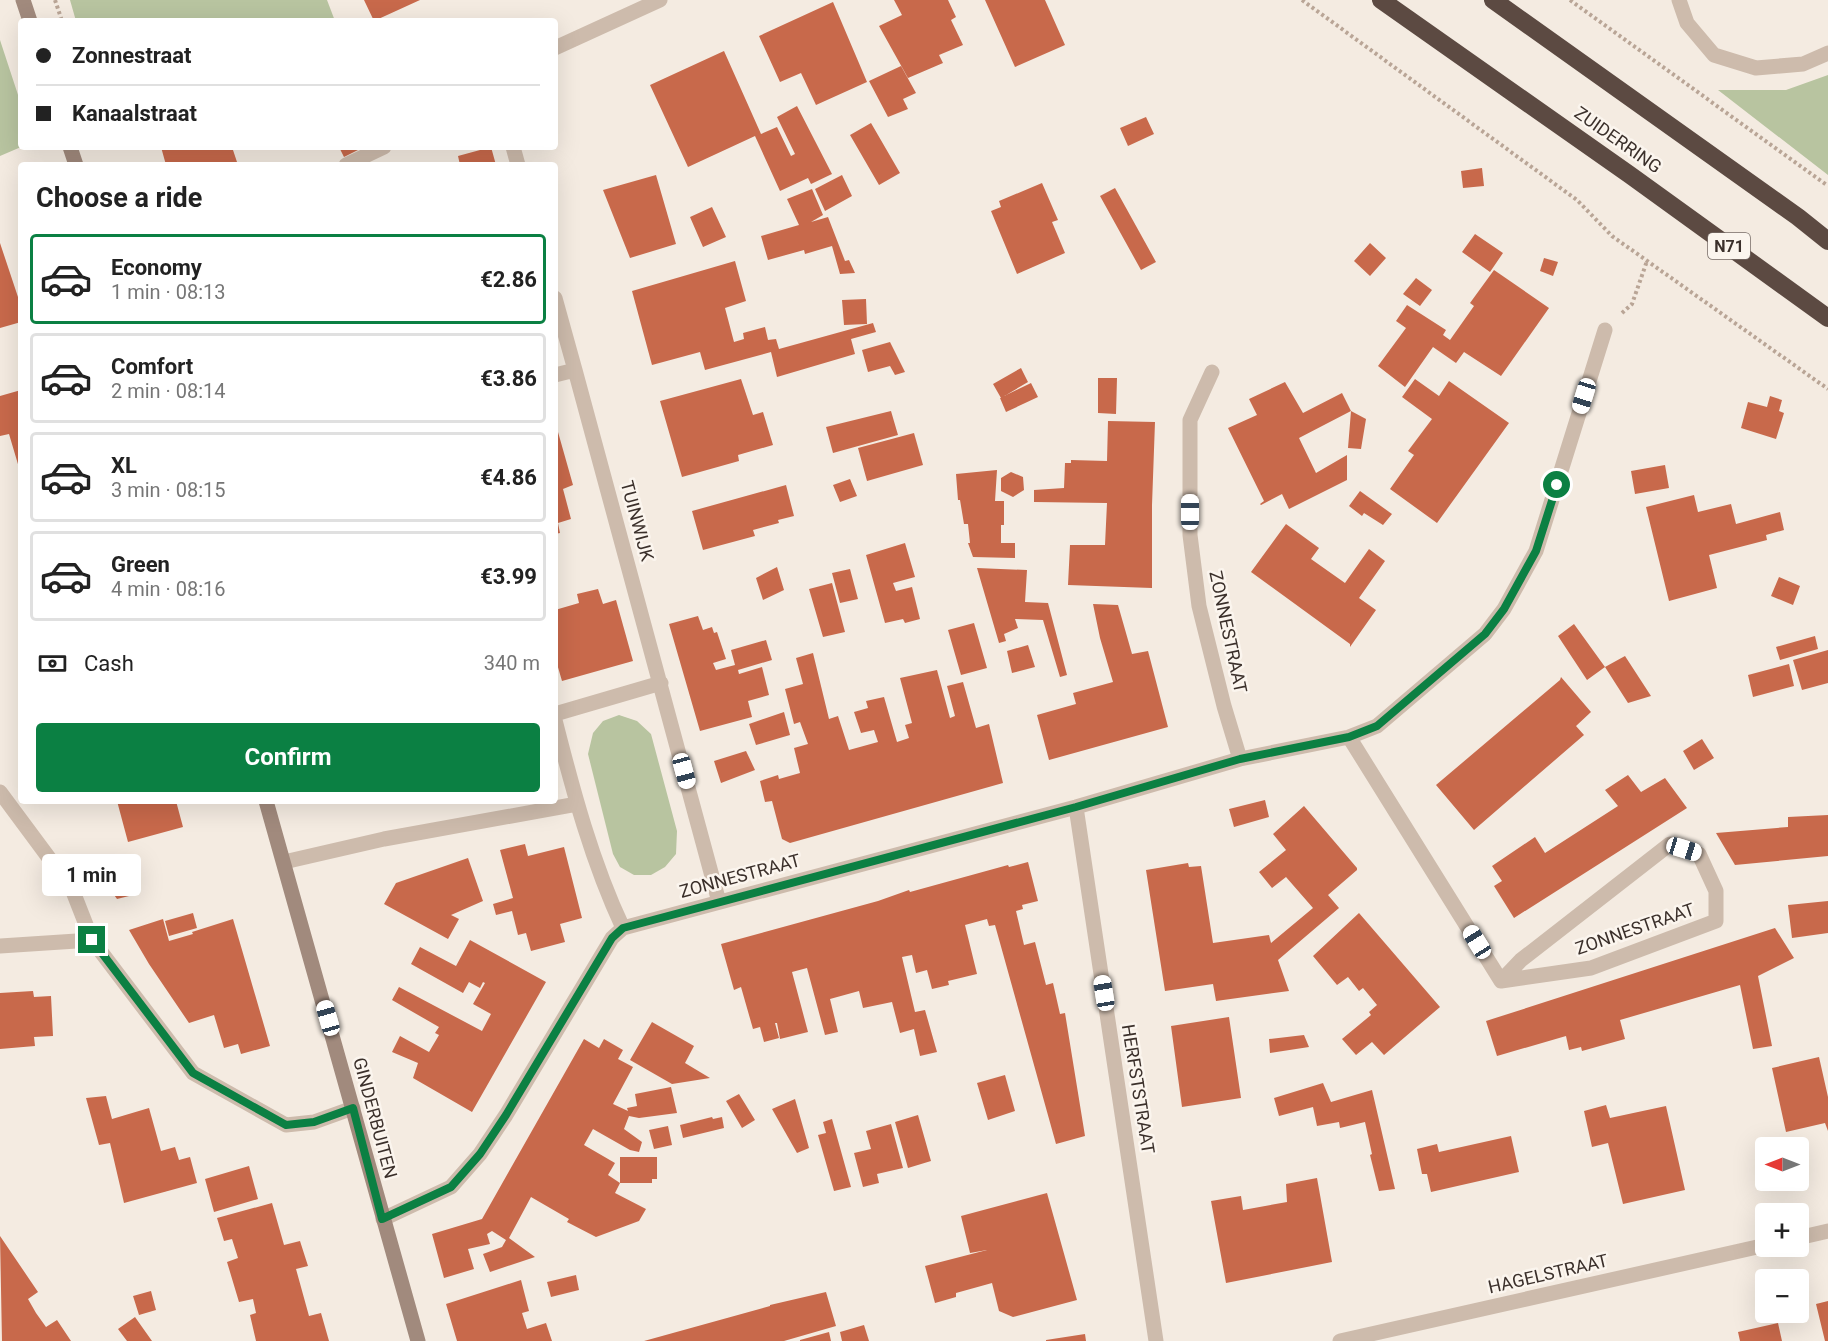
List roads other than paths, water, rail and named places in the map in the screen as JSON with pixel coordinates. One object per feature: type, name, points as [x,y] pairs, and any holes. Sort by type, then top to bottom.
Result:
[{"type":"highway","name":"ZUIDERRING","points":[[1381,0],[1630,174],[1828,318]]},
{"type":"highway","points":[[1493,0],[1798,217],[1828,241]]},
{"type":"main road","points":[[23,0],[29,18]]},
{"type":"main road","name":"GINDERBUITEN","points":[[267,804],[418,1341]]},
{"type":"street","points":[[558,47],[660,0]]},
{"type":"street","points":[[1679,0],[1687,23],[1714,55],[1756,68],[1803,64],[1828,53]]},
{"type":"street","points":[[352,162],[378,150]]},
{"type":"street","points":[[1798,217],[1828,230]]},
{"type":"street","name":"TUINWIJK","points":[[558,309],[719,902]]},
{"type":"street","name":"ZONNESTRAAT","points":[[623,928],[1076,807],[1240,759],[1349,737],[1377,726],[1485,634],[1504,609],[1536,551],[1605,330]]},
{"type":"street","points":[[558,374],[575,370]]},
{"type":"street","name":"ZONNESTRAAT","points":[[1212,372],[1190,420],[1190,535],[1199,606],[1240,759]]},
{"type":"street","points":[[558,713],[661,683]]},
{"type":"street","points":[[382,1219],[451,1187],[480,1154],[506,1115],[612,938],[623,928],[608,895],[577,804],[558,731]]},
{"type":"street","points":[[1349,737],[1501,981]]},
{"type":"street","points":[[0,792],[72,889],[92,940],[193,1073],[286,1125],[314,1122],[353,1108]]},
{"type":"street","points":[[284,862],[384,839],[577,804]]},
{"type":"street","name":"HERFSTSTRAAT","points":[[1076,807],[1156,1341]]},
{"type":"street","name":"ZONNESTRAAT","points":[[1670,844],[1699,854],[1716,891],[1716,921],[1591,968],[1501,981],[1521,960],[1670,844]]},
{"type":"street","points":[[0,946],[92,940]]},
{"type":"street","points":[[1809,1235],[1828,1231]]},
{"type":"street","name":"HAGELSTRAAT","points":[[1340,1341],[1755,1247]]}]
